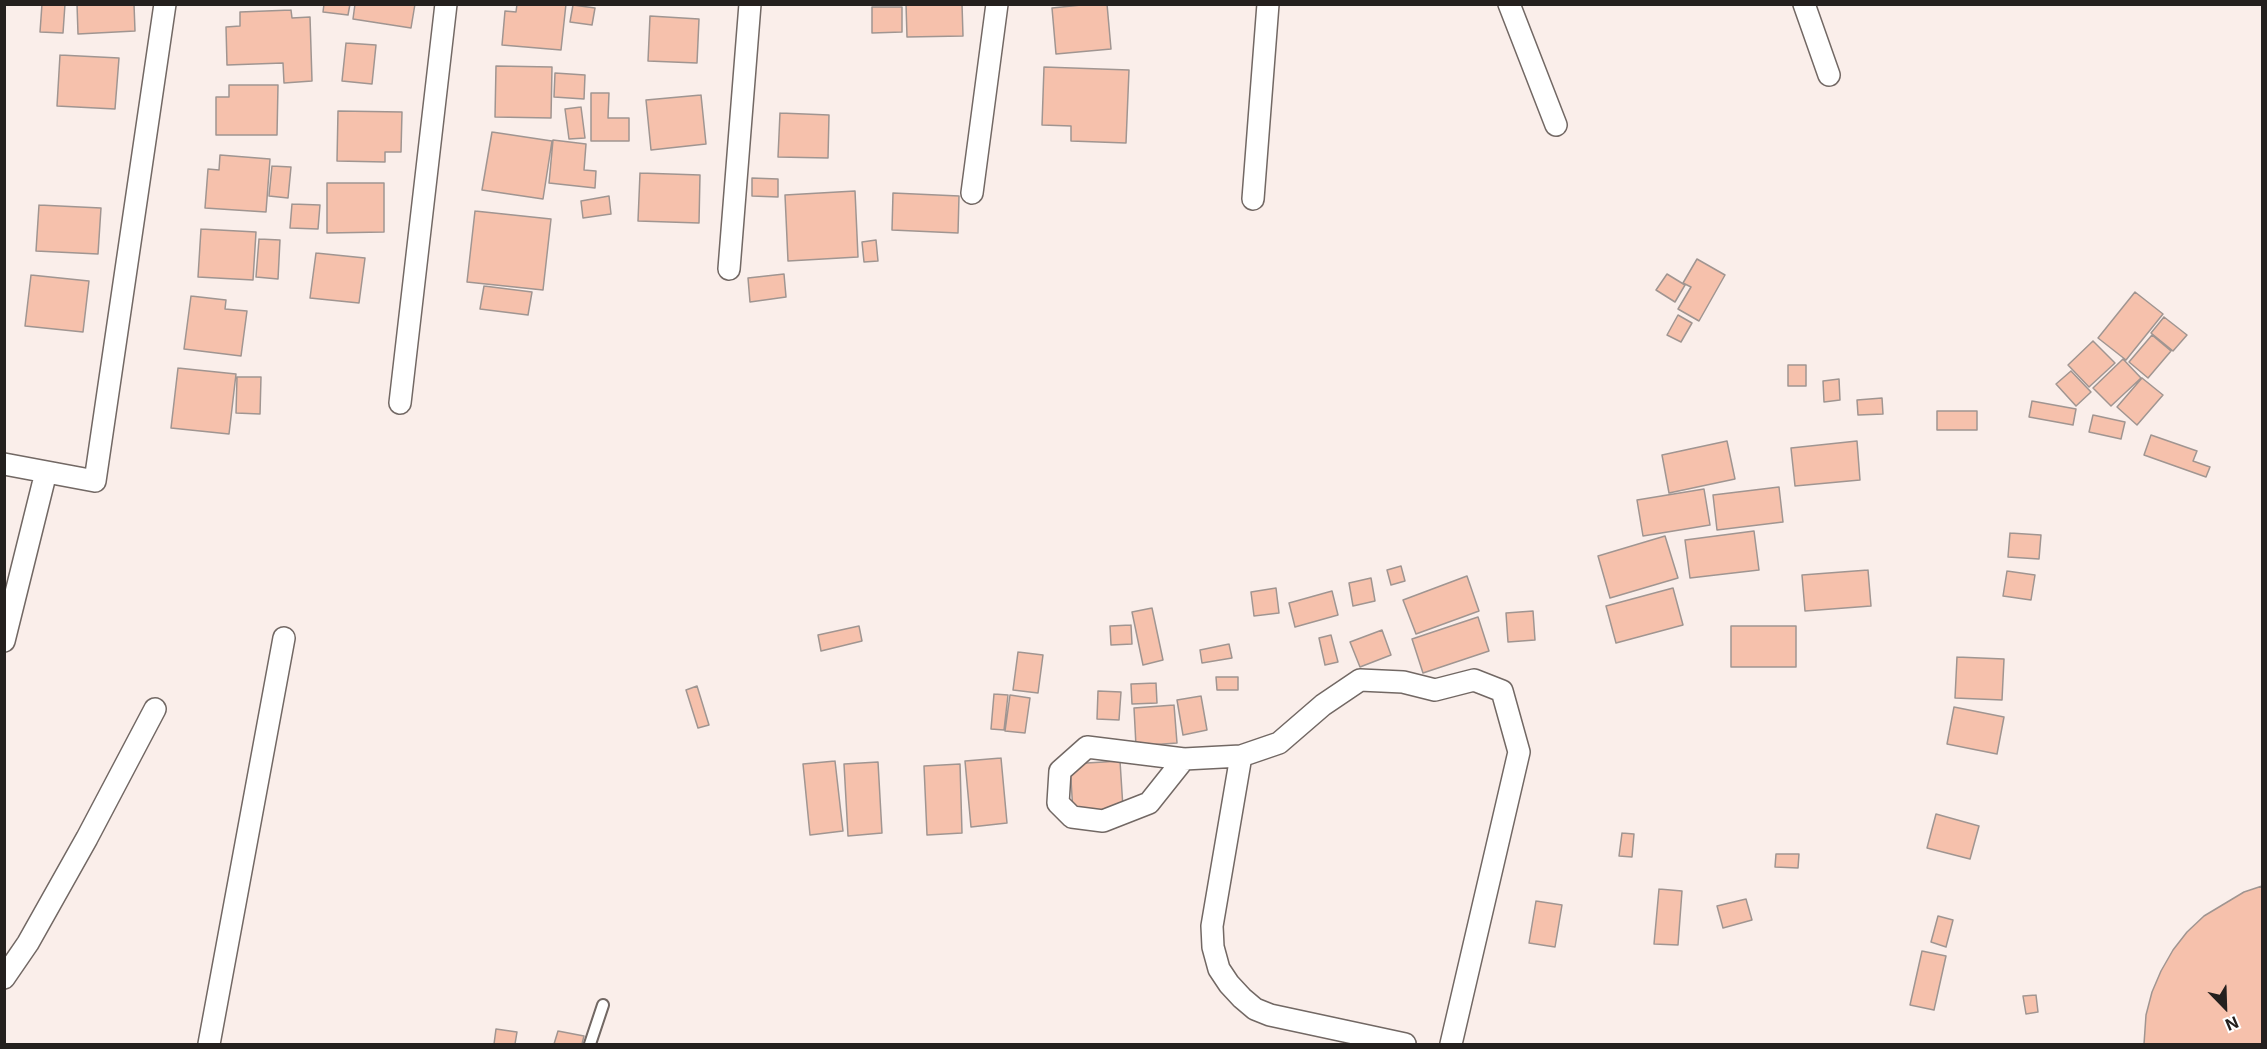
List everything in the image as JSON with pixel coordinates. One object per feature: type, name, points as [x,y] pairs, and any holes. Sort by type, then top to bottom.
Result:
[{"type":"street","points":[[4,464],[95,481],[165,4]]},
{"type":"street","points":[[400,403],[446,4]]},
{"type":"street","points":[[729,269],[750,4]]},
{"type":"street","points":[[972,193],[998,4]]},
{"type":"street","points":[[1253,199],[1268,4]]},
{"type":"street","points":[[1509,4],[1556,125]]},
{"type":"street","points":[[1804,4],[1829,75]]},
{"type":"street","points":[[4,641],[46,472]]},
{"type":"street","points":[[209,1044],[284,638]]},
{"type":"street","points":[[1184,759],[1149,803],[1103,821],[1072,817],[1058,803],[1060,771],[1087,747],[1184,759],[1241,756],[1279,743],[1323,705],[1360,680],[1403,682],[1435,690],[1474,680],[1502,691],[1519,752],[1451,1044]]},
{"type":"street","points":[[4,978],[28,943],[155,709]]},
{"type":"street","points":[[1241,756],[1212,926],[1213,947],[1219,969],[1242,998],[1255,1008],[1270,1015],[1406,1044]]},
{"type":"lane","points":[[590,1044],[603,1005]]},
{"type":"building","points":[[42,4],[65,4],[63,33],[40,32]]},
{"type":"building","points":[[77,4],[134,4],[135,31],[78,34]]},
{"type":"building","points":[[324,4],[350,4],[348,15],[323,12]]},
{"type":"building","points":[[355,4],[415,4],[411,28],[353,19]]},
{"type":"building","points":[[517,4],[566,4],[561,50],[502,45],[505,11],[516,12]]},
{"type":"building","points":[[906,4],[962,4],[963,36],[907,37]]},
{"type":"building","points":[[1107,4],[1111,49],[1056,54],[1052,8]]},
{"type":"building","points":[[573,5],[595,8],[592,25],[570,22]]},
{"type":"building","points":[[872,7],[902,7],[902,32],[872,33]]},
{"type":"building","points":[[291,10],[292,18],[310,17],[312,81],[284,83],[283,63],[227,65],[226,27],[240,26],[240,12]]},
{"type":"building","points":[[650,16],[699,19],[697,63],[648,61]]},
{"type":"building","points":[[346,43],[376,45],[372,84],[342,81]]},
{"type":"building","points":[[60,55],[119,58],[115,109],[57,106]]},
{"type":"building","points":[[496,66],[552,67],[551,118],[495,117]]},
{"type":"building","points":[[1044,67],[1129,70],[1126,143],[1071,141],[1071,126],[1042,125]]},
{"type":"building","points":[[555,73],[585,75],[584,99],[554,97]]},
{"type":"building","points":[[229,85],[278,85],[277,135],[216,135],[216,97],[229,97]]},
{"type":"building","points":[[591,93],[609,93],[608,118],[629,118],[629,141],[591,141]]},
{"type":"building","points":[[701,95],[706,144],[651,150],[646,100]]},
{"type":"building","points":[[581,107],[585,138],[569,139],[565,109]]},
{"type":"building","points":[[338,111],[402,112],[401,152],[385,152],[385,162],[337,161]]},
{"type":"building","points":[[780,113],[829,115],[828,158],[778,157]]},
{"type":"building","points":[[492,132],[552,141],[543,199],[482,190]]},
{"type":"building","points":[[553,140],[586,144],[584,170],[596,171],[595,188],[549,183]]},
{"type":"building","points":[[220,155],[270,159],[266,212],[205,208],[208,169],[219,170]]},
{"type":"building","points":[[272,166],[291,167],[288,198],[269,196]]},
{"type":"building","points":[[640,173],[700,175],[699,223],[638,221]]},
{"type":"building","points":[[752,178],[778,179],[778,197],[752,196]]},
{"type":"building","points":[[327,183],[384,183],[384,232],[327,233]]},
{"type":"building","points":[[855,191],[858,257],[788,261],[785,195]]},
{"type":"building","points":[[893,193],[959,196],[958,233],[892,230]]},
{"type":"building","points":[[609,196],[611,214],[583,218],[581,201]]},
{"type":"building","points":[[292,204],[320,205],[318,229],[290,228]]},
{"type":"building","points":[[39,205],[101,208],[98,254],[36,251]]},
{"type":"building","points":[[475,211],[551,219],[543,290],[467,282]]},
{"type":"building","points":[[201,229],[256,232],[253,280],[198,277]]},
{"type":"building","points":[[259,239],[280,240],[278,279],[256,277]]},
{"type":"building","points":[[876,240],[878,261],[864,262],[862,242]]},
{"type":"building","points":[[316,253],[365,258],[359,303],[310,298]]},
{"type":"building","points":[[1697,259],[1725,275],[1699,321],[1678,309],[1691,287],[1683,283]]},
{"type":"building","points":[[784,274],[786,297],[750,302],[748,278]]},
{"type":"building","points":[[1667,274],[1685,285],[1675,302],[1656,290]]},
{"type":"building","points":[[31,275],[89,281],[83,332],[25,326]]},
{"type":"building","points":[[484,286],[532,292],[528,315],[480,309]]},
{"type":"building","points":[[2135,292],[2163,314],[2126,360],[2098,338]]},
{"type":"building","points":[[191,296],[226,300],[225,309],[247,311],[241,356],[184,349]]},
{"type":"building","points":[[1678,315],[1692,323],[1681,342],[1667,335]]},
{"type":"building","points":[[2164,317],[2187,335],[2173,351],[2151,333]]},
{"type":"building","points":[[2152,335],[2171,351],[2148,378],[2129,362]]},
{"type":"building","points":[[2093,341],[2115,363],[2089,387],[2068,365]]},
{"type":"building","points":[[2123,359],[2141,378],[2111,406],[2093,388]]},
{"type":"building","points":[[1788,365],[1806,365],[1806,386],[1788,386]]},
{"type":"building","points":[[178,368],[236,374],[229,434],[171,428]]},
{"type":"building","points":[[2071,371],[2091,392],[2076,406],[2056,384]]},
{"type":"building","points":[[237,377],[261,377],[260,414],[236,413]]},
{"type":"building","points":[[2142,378],[2163,395],[2137,425],[2117,407]]},
{"type":"building","points":[[1839,379],[1840,400],[1824,402],[1823,381]]},
{"type":"building","points":[[1882,398],[1883,414],[1858,415],[1857,400]]},
{"type":"building","points":[[2032,401],[2076,409],[2073,425],[2029,417]]},
{"type":"building","points":[[1937,411],[1977,411],[1977,430],[1937,430]]},
{"type":"building","points":[[2093,415],[2125,422],[2121,439],[2089,432]]},
{"type":"building","points":[[2151,435],[2197,451],[2193,461],[2210,467],[2206,477],[2144,455]]},
{"type":"building","points":[[1727,441],[1735,479],[1669,493],[1662,455]]},
{"type":"building","points":[[1857,441],[1860,480],[1795,486],[1791,448]]},
{"type":"building","points":[[1779,487],[1783,522],[1717,530],[1713,495]]},
{"type":"building","points":[[1704,489],[1710,525],[1643,536],[1637,500]]},
{"type":"building","points":[[1754,531],[1759,570],[1690,578],[1685,540]]},
{"type":"building","points":[[2010,533],[2041,535],[2039,559],[2008,557]]},
{"type":"building","points":[[1665,536],[1678,578],[1610,598],[1598,556]]},
{"type":"building","points":[[1401,566],[1405,581],[1391,585],[1387,570]]},
{"type":"building","points":[[1868,570],[1871,606],[1805,611],[1802,575]]},
{"type":"building","points":[[2007,571],[2035,575],[2031,600],[2003,596]]},
{"type":"building","points":[[1467,576],[1479,611],[1416,634],[1403,600]]},
{"type":"building","points":[[1371,578],[1375,601],[1353,606],[1349,583]]},
{"type":"building","points":[[1276,588],[1279,613],[1254,616],[1251,592]]},
{"type":"building","points":[[1673,588],[1683,625],[1616,643],[1606,606]]},
{"type":"building","points":[[1332,591],[1338,615],[1295,627],[1289,603]]},
{"type":"building","points":[[1152,608],[1163,660],[1143,665],[1132,612]]},
{"type":"building","points":[[1533,611],[1535,640],[1508,642],[1506,613]]},
{"type":"building","points":[[1478,617],[1489,651],[1423,673],[1412,639]]},
{"type":"building","points":[[1131,625],[1132,644],[1111,645],[1110,626]]},
{"type":"building","points":[[859,626],[862,641],[821,651],[818,635]]},
{"type":"building","points":[[1731,626],[1796,626],[1796,667],[1731,667]]},
{"type":"building","points":[[1382,630],[1391,655],[1360,667],[1350,642]]},
{"type":"building","points":[[1331,635],[1338,662],[1325,665],[1319,638]]},
{"type":"building","points":[[1229,644],[1232,658],[1202,663],[1200,650]]},
{"type":"building","points":[[1018,652],[1043,655],[1038,693],[1013,690]]},
{"type":"building","points":[[1957,657],[2004,659],[2002,700],[1955,698]]},
{"type":"building","points":[[1216,677],[1238,677],[1238,690],[1217,690]]},
{"type":"building","points":[[1156,683],[1157,703],[1132,704],[1131,684]]},
{"type":"building","points":[[697,686],[709,725],[698,728],[686,690]]},
{"type":"building","points":[[1098,691],[1121,692],[1119,720],[1097,719]]},
{"type":"building","points":[[994,694],[1008,695],[1004,730],[991,729]]},
{"type":"building","points":[[1010,695],[1030,698],[1025,733],[1005,731]]},
{"type":"building","points":[[1201,696],[1207,730],[1183,735],[1177,700]]},
{"type":"building","points":[[1174,705],[1177,743],[1136,746],[1134,708]]},
{"type":"building","points":[[1954,707],[2004,717],[1997,754],[1947,744]]},
{"type":"building","points":[[1001,758],[1007,823],[971,827],[965,761]]},
{"type":"building","points":[[835,761],[843,831],[810,835],[803,764]]},
{"type":"building","points":[[1120,761],[1123,808],[1073,812],[1070,764]]},
{"type":"building","points":[[878,762],[882,833],[848,836],[844,764]]},
{"type":"building","points":[[960,764],[962,833],[927,835],[924,766]]},
{"type":"building","points":[[1936,814],[1979,826],[1970,859],[1927,848]]},
{"type":"building","points":[[1622,833],[1634,834],[1632,857],[1619,856]]},
{"type":"building","points":[[1776,854],[1799,854],[1798,868],[1775,867]]},
{"type":"building","points":[[2262,886],[2262,1044],[2144,1044],[2146,1015],[2152,992],[2173,950],[2204,916],[2244,892]]},
{"type":"building","points":[[1659,889],[1682,891],[1678,945],[1654,944]]},
{"type":"building","points":[[1746,899],[1752,920],[1723,928],[1717,906]]},
{"type":"building","points":[[1536,901],[1562,905],[1555,947],[1529,943]]},
{"type":"building","points":[[1938,916],[1953,920],[1946,947],[1931,942]]},
{"type":"building","points":[[1922,951],[1946,956],[1934,1010],[1910,1005]]},
{"type":"building","points":[[2036,995],[2038,1012],[2026,1014],[2023,996]]},
{"type":"building","points":[[496,1029],[517,1032],[515,1044],[494,1044]]},
{"type":"building","points":[[558,1031],[584,1036],[582,1044],[554,1044]]}]
